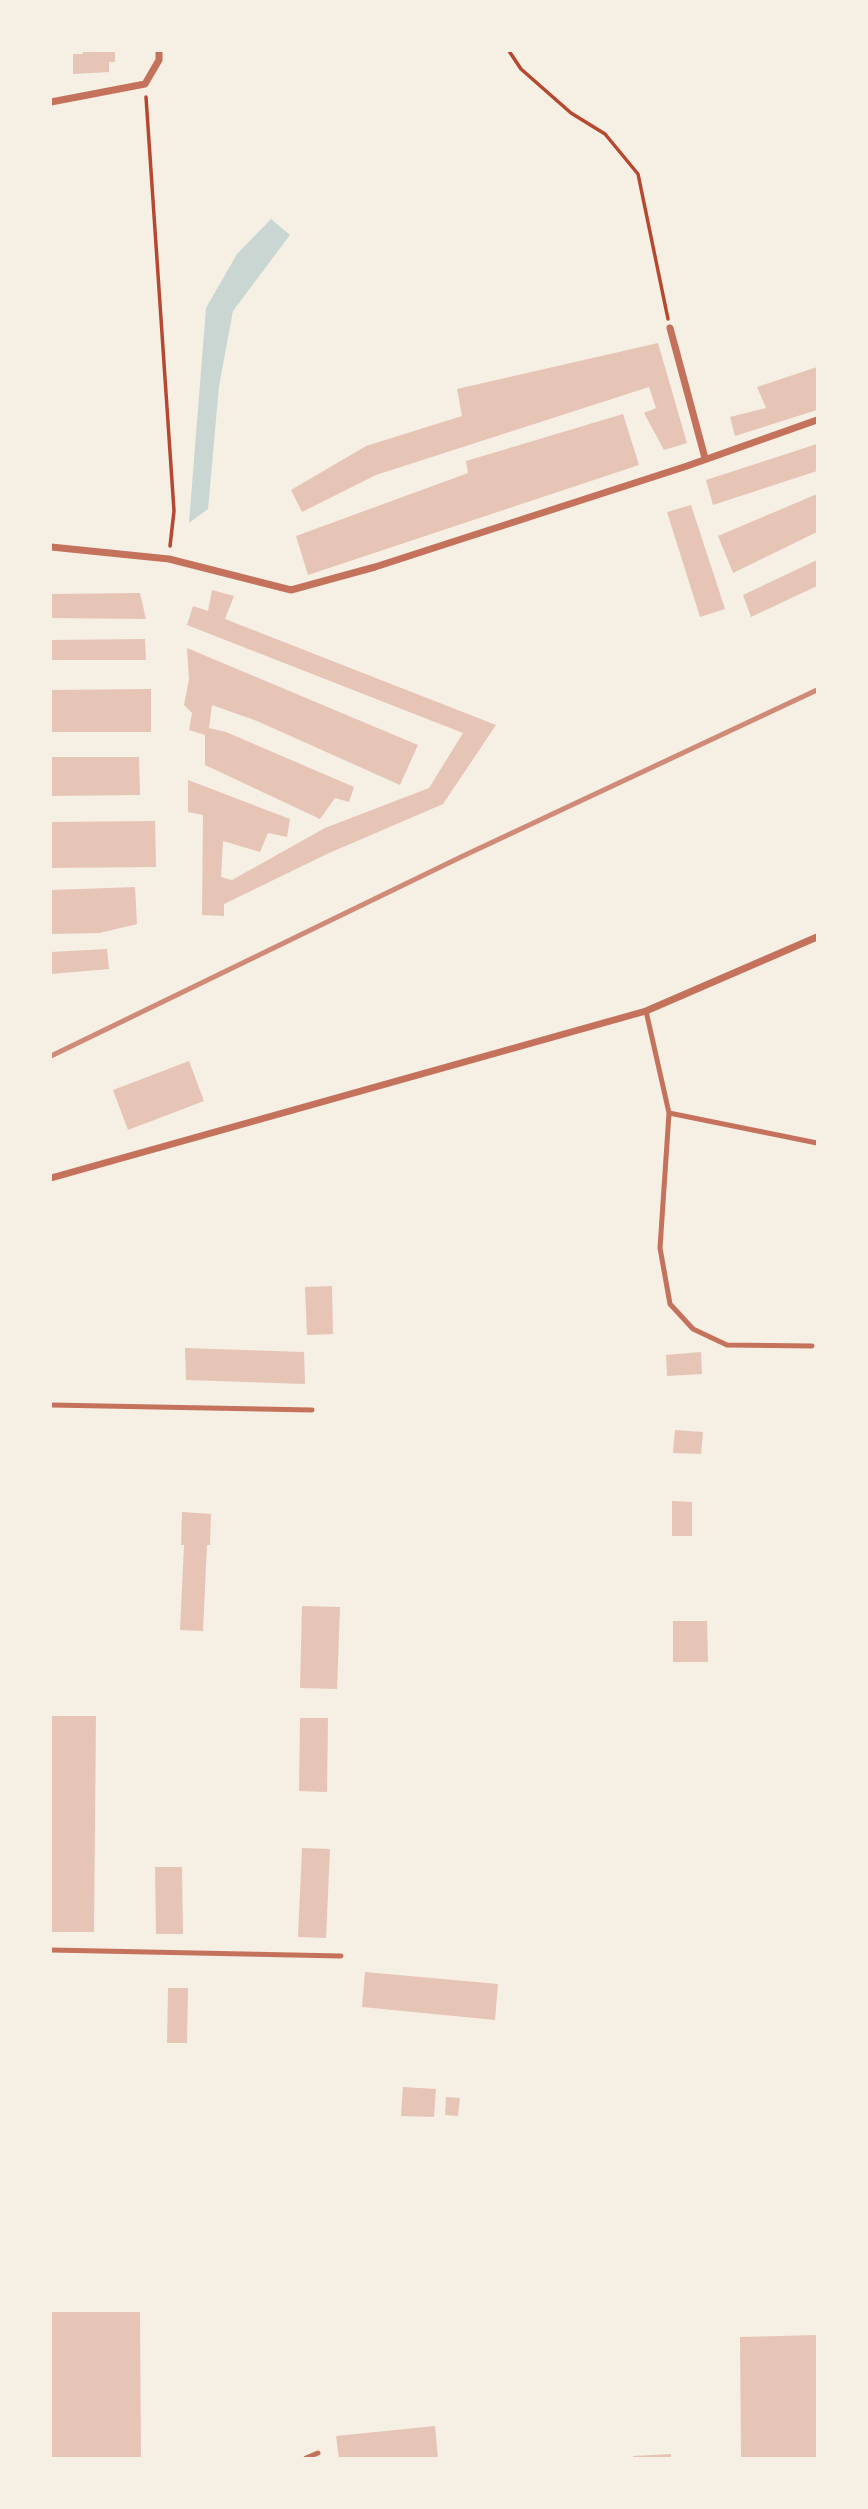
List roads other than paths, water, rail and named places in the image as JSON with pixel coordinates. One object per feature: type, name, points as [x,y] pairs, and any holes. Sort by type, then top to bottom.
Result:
[{"type":"street","points":[[51,102],[145,84],[159,60],[159,51]]},
{"type":"street","points":[[670,328],[705,458]]},
{"type":"street","points":[[51,547],[169,559],[291,590],[388,563],[687,466],[817,420]]},
{"type":"street","points":[[51,1178],[646,1011],[817,937]]},
{"type":"lane","points":[[646,1011],[669,1113],[660,1248],[670,1304],[694,1329],[727,1345],[812,1346]]},
{"type":"lane","points":[[669,1113],[817,1143]]},
{"type":"lane","points":[[51,1405],[312,1410]]},
{"type":"lane","points":[[51,1950],[341,1956]]},
{"type":"lane","points":[[306,2458],[318,2453]]},
{"type":"railway","points":[[51,1056],[463,856],[817,690]]}]
